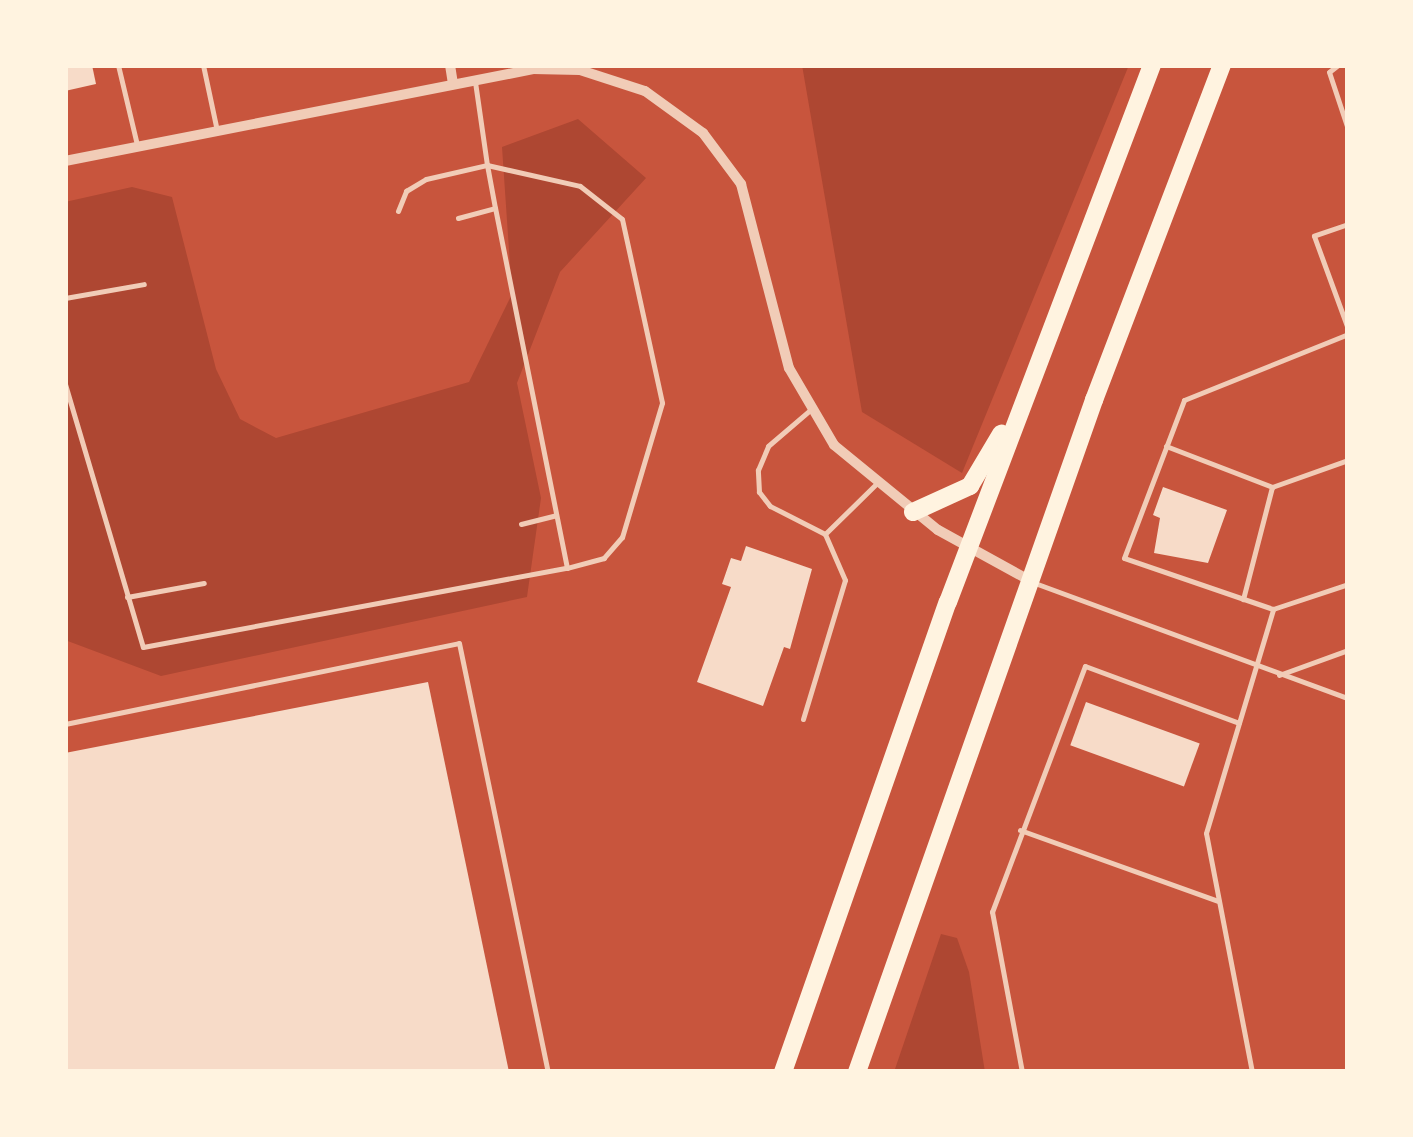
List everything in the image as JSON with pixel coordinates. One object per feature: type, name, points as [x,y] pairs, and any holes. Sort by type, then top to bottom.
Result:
[{"type":"main road","points":[[783,1072],[969,548],[1152,65]]},
{"type":"main road","points":[[857,1072],[1029,580],[1222,65]]},
{"type":"main road","points":[[913,512],[970,486],[1030,382]]},
{"type":"street","points":[[450,65],[454,84]]},
{"type":"street","points":[[65,162],[534,69],[600,75],[666,102],[703,132],[730,164],[749,204],[781,343],[809,410],[876,484],[969,548],[1029,580]]},
{"type":"lane","points":[[118,65],[138,148]]},
{"type":"lane","points":[[203,65],[217,131]]},
{"type":"lane","points":[[1338,65],[1329,72],[1348,129]]},
{"type":"lane","points":[[475,80],[494,208],[567,568]]},
{"type":"lane","points":[[65,384],[143,647],[604,558],[622,537],[662,404],[622,219],[580,186],[487,165],[426,180],[406,191],[398,211]]},
{"type":"lane","points":[[458,218],[494,208]]},
{"type":"lane","points":[[1348,224],[1314,236],[1348,332],[1193,392],[1166,446],[1124,558],[1273,609],[1348,584]]},
{"type":"lane","points":[[65,298],[144,284]]},
{"type":"lane","points":[[803,719],[843,596],[838,552],[825,534],[770,506],[759,492],[758,470],[768,446],[809,410]]},
{"type":"lane","points":[[1166,446],[1272,487],[1348,460]]},
{"type":"lane","points":[[825,534],[876,484]]},
{"type":"lane","points":[[1243,599],[1272,487]]},
{"type":"lane","points":[[521,524],[556,515]]},
{"type":"lane","points":[[1029,580],[1276,676],[1348,698]]},
{"type":"lane","points":[[127,597],[204,583]]},
{"type":"lane","points":[[1252,1072],[1218,900],[1208,811],[1258,669],[1273,609]]},
{"type":"lane","points":[[65,724],[459,643],[548,1072]]},
{"type":"lane","points":[[1276,676],[1348,650]]},
{"type":"lane","points":[[1022,1072],[992,912],[1085,666],[1240,722]]},
{"type":"lane","points":[[1020,830],[1218,900]]},
{"type":"shaded area","points":[[802,65],[1129,65],[962,473],[862,412]]},
{"type":"shaded area","points":[[578,119],[646,178],[560,272],[517,383],[541,498],[527,597],[161,676],[65,640],[65,202],[132,187],[172,197],[216,369],[240,419],[276,438],[469,382],[512,294],[502,147]]},
{"type":"shaded area","points":[[941,934],[957,938],[969,972],[985,1072],[894,1072]]},
{"type":"building","points":[[65,65],[92,65],[96,84],[65,91]]},
{"type":"building","points":[[1163,487],[1227,510],[1208,563],[1154,553],[1160,518],[1153,515]]},
{"type":"building","points":[[746,546],[812,569],[790,649],[784,647],[763,706],[697,682],[731,587],[722,584],[731,558],[741,561]]},
{"type":"building","points":[[428,682],[509,1072],[65,1072],[65,753]]},
{"type":"building","points":[[1086,702],[1200,743],[1184,787],[1070,745]]}]
